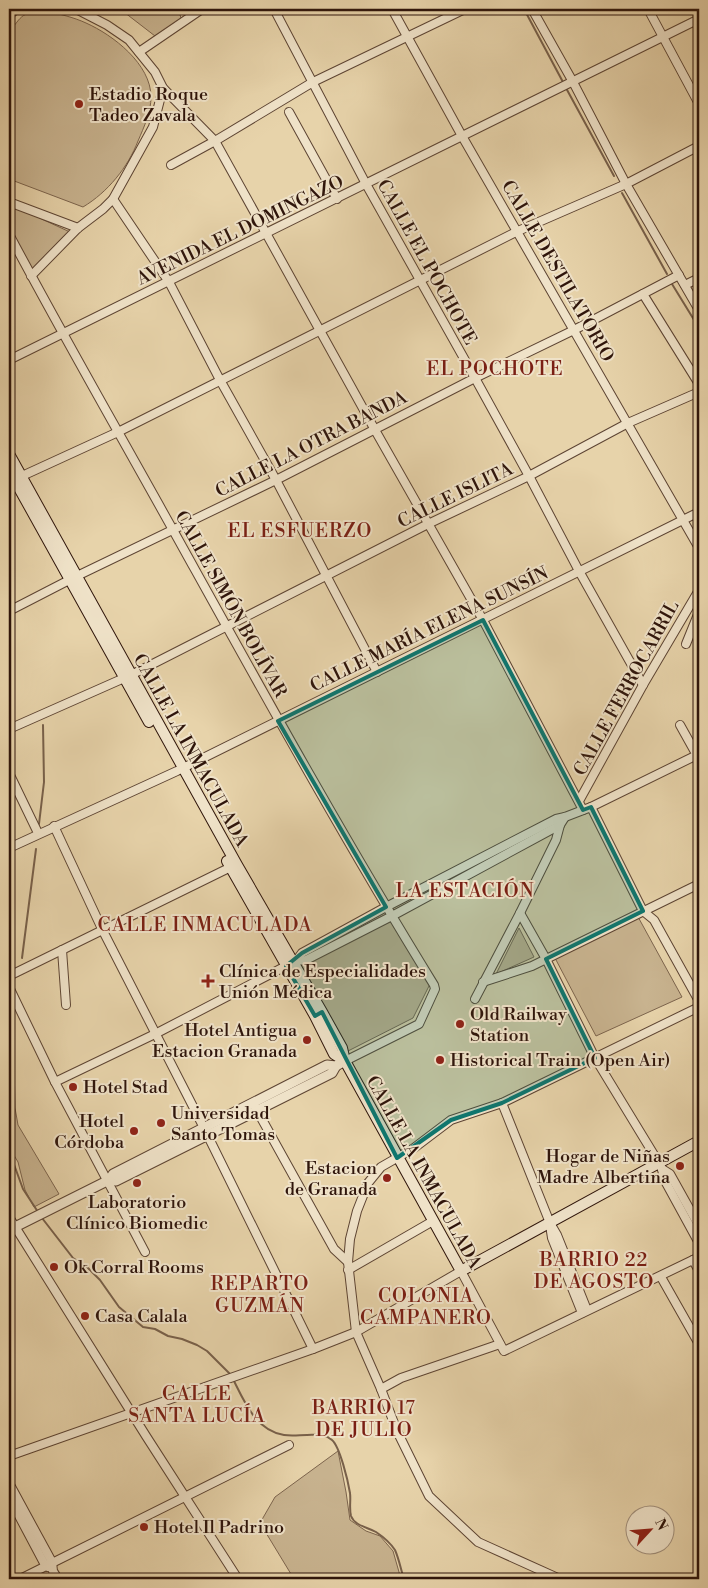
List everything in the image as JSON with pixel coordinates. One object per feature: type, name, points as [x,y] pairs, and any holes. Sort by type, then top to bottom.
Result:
[{"type":"main road","name":"CALLE LA INMACULADA","points":[[9,454],[13,477],[42,520],[233,866],[261,915],[292,963],[318,1014],[342,1048],[340,1064],[397,1158],[460,1271]]},
{"type":"main road","points":[[460,1271],[660,1166],[699,1141]]},
{"type":"street","points":[[9,15],[17,9]]},
{"type":"street","points":[[76,9],[107,25],[129,40],[155,72],[163,88],[214,141],[483,620],[583,810]]},
{"type":"street","points":[[139,52],[202,9]]},
{"type":"street","name":"CALLE EL POCHOTE","points":[[274,9],[366,184],[421,280],[529,476],[579,572],[643,685]]},
{"type":"street","name":"CALLE DESTILATORIO","points":[[392,9],[462,136],[699,548]]},
{"type":"street","points":[[171,165],[313,82],[465,9]]},
{"type":"street","points":[[532,9],[570,83],[626,184],[699,310]]},
{"type":"street","points":[[648,9],[699,104]]},
{"type":"street","name":"AVENIDA EL DOMINGAZO","points":[[9,360],[63,335],[699,19]]},
{"type":"street","points":[[31,276],[78,228],[113,199],[153,127],[163,88]]},
{"type":"street","points":[[289,112],[337,198]]},
{"type":"street","points":[[13,477],[118,432],[518,231],[626,184],[699,146]]},
{"type":"street","points":[[113,199],[169,282],[377,672]]},
{"type":"street","points":[[9,202],[78,228]]},
{"type":"street","name":"CALLE SIMÓN BOLÍVAR","points":[[9,234],[63,335],[278,721],[386,907],[434,985],[435,989],[418,1024],[340,1064]]},
{"type":"street","name":"CALLE LA OTRA BANDA","points":[[9,611],[276,480],[679,275]]},
{"type":"street","points":[[685,285],[699,278]]},
{"type":"street","points":[[642,294],[699,384]]},
{"type":"street","name":"CALLE ISLITA","points":[[9,729],[128,676],[428,524],[529,476],[628,423],[699,392]]},
{"type":"street","name":"CALLE MARÍA ELENA SUNSÍN","points":[[9,848],[180,769],[699,512]]},
{"type":"street","name":"CALLE FERROCARRIL","points":[[579,801],[643,685],[699,590]]},
{"type":"street","points":[[689,606],[699,599]]},
{"type":"street","points":[[686,644],[699,612]]},
{"type":"street","points":[[55,1082],[155,1034],[292,963],[306,960],[392,916],[493,862],[565,817],[699,756],[680,725]]},
{"type":"street","points":[[9,773],[38,834]]},
{"type":"street","points":[[591,806],[644,911],[654,920],[699,1001]]},
{"type":"street","points":[[292,963],[302,953],[435,881],[488,853],[558,822]]},
{"type":"street","points":[[475,999],[556,840],[558,822]]},
{"type":"street","points":[[54,826],[103,931],[313,1349]]},
{"type":"street","points":[[488,853],[493,862]]},
{"type":"street","points":[[9,976],[233,866]]},
{"type":"street","points":[[435,881],[441,890]]},
{"type":"street","points":[[483,982],[532,966],[699,884]]},
{"type":"street","points":[[520,913],[546,959],[595,1058],[660,1166],[664,1180],[699,1243]]},
{"type":"street","points":[[62,950],[66,1004]]},
{"type":"street","points":[[9,988],[55,1082],[145,1252]]},
{"type":"street","points":[[560,1579],[478,1542],[430,1496],[397,1431],[356,1332],[348,1266],[350,1239],[356,1211],[368,1183],[381,1167],[414,1148],[452,1120],[502,1103],[699,1007]]},
{"type":"street","points":[[12,1229],[108,1181],[116,1181],[155,1157],[297,1086],[332,1073],[340,1064]]},
{"type":"street","points":[[502,1103],[550,1223],[557,1234],[584,1312]]},
{"type":"street","points":[[255,1108],[334,1249],[348,1266]]},
{"type":"street","points":[[660,1166],[670,1174],[699,1226]]},
{"type":"street","points":[[9,1217],[12,1229],[238,1579]]},
{"type":"street","points":[[348,1266],[433,1221]]},
{"type":"street","points":[[381,1389],[401,1378],[502,1347],[584,1312],[696,1259],[699,1271]]},
{"type":"street","points":[[9,1456],[313,1349],[356,1332],[460,1271]]},
{"type":"street","name":"CALLE LA INMACULADA","points":[[460,1271],[502,1347]]},
{"type":"street","points":[[661,1277],[699,1344]]},
{"type":"street","points":[[20,1579],[50,1566],[289,1445]]},
{"type":"street","points":[[9,1482],[50,1566]]},
{"type":"street","points":[[9,1498],[58,1579]]},
{"type":"highlighted area","points":[[483,620],[583,810],[591,807],[643,911],[546,959],[595,1058],[502,1103],[451,1120],[397,1158],[322,1012],[315,1016],[286,966],[302,953],[386,907],[278,721]]},
{"type":"shaded area","points":[[120,9],[178,9],[182,21],[155,36]]},
{"type":"shaded area","name":"Estadio Roque Tadeo Zavala","points":[[46,11],[81,21],[108,35],[138,62],[145,73],[149,85],[151,103],[145,125],[134,151],[123,169],[109,186],[83,207],[9,179],[9,33],[23,16],[32,12]]},
{"type":"shaded area","points":[[9,204],[70,232],[32,275],[9,233]]},
{"type":"shaded area","points":[[637,915],[682,997],[596,1036],[555,958]]},
{"type":"shaded area","points":[[389,918],[430,984],[413,1018],[348,1051],[299,966]]},
{"type":"shaded area","points":[[519,928],[534,957],[496,974]]},
{"type":"shaded area","points":[[9,1043],[14,1062],[15,1108],[18,1125],[59,1194],[34,1207],[25,1190],[18,1162],[9,1147]]},
{"type":"shaded area","points":[[338,1451],[350,1520],[366,1531],[380,1536],[393,1551],[401,1579],[294,1579],[260,1523],[275,1497]]},
{"type":"waterway","points":[[524,9],[564,84]]},
{"type":"waterway","points":[[566,88],[614,176]]},
{"type":"waterway","points":[[622,193],[667,274]]},
{"type":"waterway","points":[[672,284],[699,328]]},
{"type":"waterway","points":[[39,824],[44,782],[43,725]]},
{"type":"waterway","points":[[22,958],[36,849]]},
{"type":"waterway","points":[[9,1151],[23,1189],[38,1212]]},
{"type":"waterway","points":[[42,1218],[73,1258],[88,1268],[100,1280],[119,1307],[143,1327],[155,1329],[168,1336],[197,1345],[207,1351],[231,1375]]},
{"type":"waterway","points":[[233,1379],[252,1414],[266,1428],[284,1435],[320,1435],[332,1440],[341,1457],[346,1473],[350,1493],[351,1516],[358,1524],[373,1530],[386,1540],[395,1550],[404,1579]]},
{"type":"place","name":"Estadio Roque Tadeo Zavala","points":[[79,104]]},
{"type":"place","name":"Clínica de Especialidades Unión Médica","points":[[208,981]]},
{"type":"place","name":"Old Railway Station","points":[[460,1024]]},
{"type":"place","name":"Hotel Antigua Estacion Granada","points":[[307,1040]]},
{"type":"place","name":"Historical Train (Open Air)","points":[[440,1060]]},
{"type":"place","name":"Hotel Stad","points":[[73,1087]]},
{"type":"place","name":"Universidad Santo Tomas","points":[[161,1123]]},
{"type":"place","name":"Hotel Córdoba","points":[[134,1131]]},
{"type":"place","name":"Hogar de Niñas Madre Albertina","points":[[680,1166]]},
{"type":"place","name":"Estacion de Granada","points":[[387,1178]]},
{"type":"place","name":"Laboratorio Clínico Biomedic","points":[[137,1183]]},
{"type":"place","name":"Ok Corral Rooms","points":[[54,1267]]},
{"type":"place","name":"Casa Calala","points":[[85,1316]]},
{"type":"place","name":"Hotel Il Padrino","points":[[144,1527]]},
{"type":"district","name":"EL POCHOTE","points":[[495,368]]},
{"type":"district","name":"EL ESFUERZO","points":[[300,530]]},
{"type":"district","name":"LA ESTACIÓN","points":[[465,890]]},
{"type":"district","name":"CALLE INMACULADA","points":[[205,924]]},
{"type":"district","name":"BARRIO 22 DE AGOSTO","points":[[594,1270]]},
{"type":"district","name":"REPARTO GUZMÁN","points":[[260,1294]]},
{"type":"district","name":"COLONIA CAMPANERO","points":[[426,1306]]},
{"type":"district","name":"CALLE SANTA LUCÍA","points":[[197,1404]]},
{"type":"district","name":"BARRIO 17 DE JULIO","points":[[364,1418]]}]
